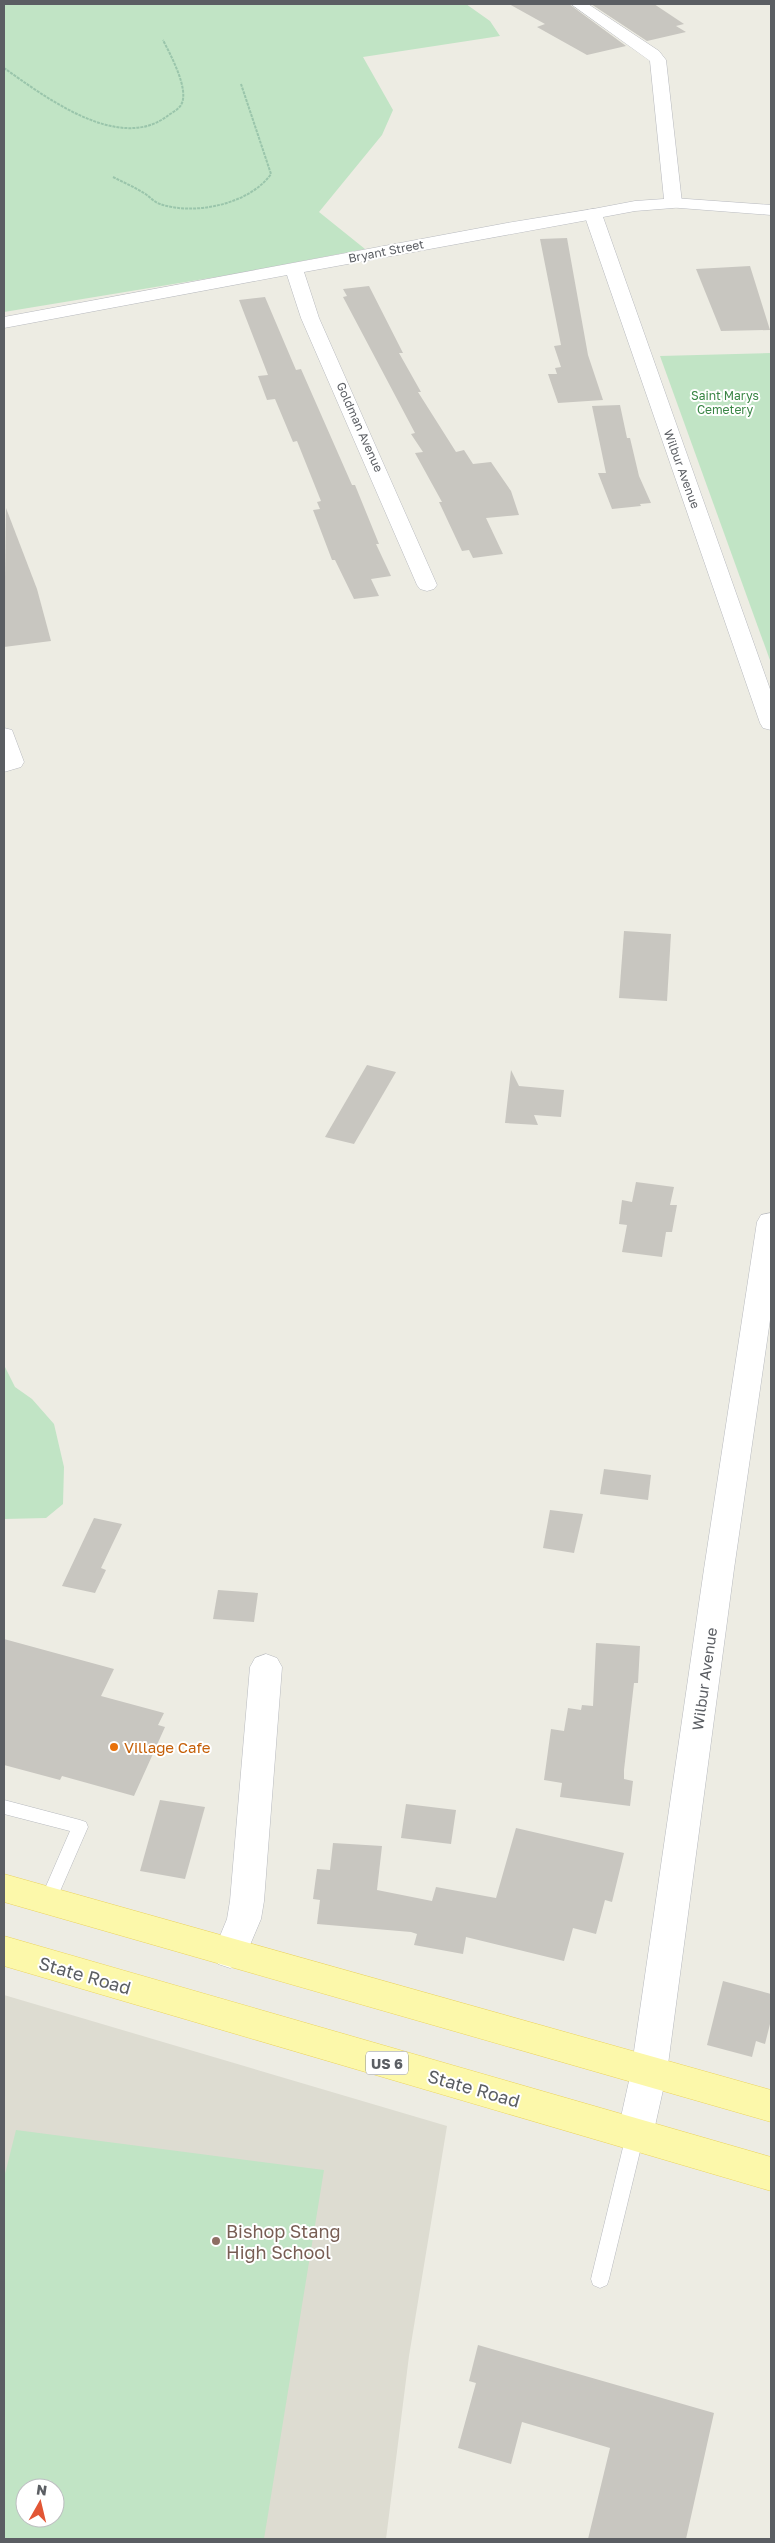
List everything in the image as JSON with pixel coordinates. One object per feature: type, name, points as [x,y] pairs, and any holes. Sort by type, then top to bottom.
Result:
[{"type":"main road","points":[[4,1888],[771,2106]]},
{"type":"main road","name":"State Road","points":[[4,1951],[771,2174]]},
{"type":"street","points":[[578,4],[653,54],[658,60],[673,203]]},
{"type":"street","name":"Bryant Street","points":[[4,323],[507,228],[635,206],[673,203],[771,210]]},
{"type":"street","name":"Wilbur Avenue","points":[[593,214],[771,723]]},
{"type":"street","name":"Goldman Avenue","points":[[294,269],[310,318],[427,585]]},
{"type":"street","points":[[4,735],[9,764]]},
{"type":"street","name":"Wilbur Avenue","points":[[635,2135],[649,2072],[764,1318],[771,1222]]},
{"type":"street","points":[[230,1953],[244,1919],[247,1901],[266,1667]]},
{"type":"lane","points":[[4,1807],[80,1827],[48,1900]]},
{"type":"lane","points":[[600,2279],[635,2135]]},
{"type":"path","points":[[4,68],[42,95],[87,118],[124,128],[141,128],[168,115],[180,106],[183,100],[180,79],[163,40]]},
{"type":"path","points":[[113,177],[138,189],[160,204],[177,207],[212,206],[258,189],[268,181],[271,174],[241,84]]},
{"type":"shaded area","name":"Bishop Stang High School","points":[[4,1995],[447,2126],[409,2356],[386,2539],[4,2539]]},
{"type":"green space","points":[[4,4],[466,4],[490,21],[500,36],[363,57],[393,110],[382,135],[319,212],[365,249],[234,274],[4,312]]},
{"type":"green space","name":"Saint Marys Cemetery","points":[[771,353],[771,663],[660,356]]},
{"type":"green space","points":[[4,1365],[15,1387],[32,1399],[54,1424],[64,1467],[63,1504],[46,1518],[4,1519]]},
{"type":"green space","points":[[16,2130],[324,2170],[264,2539],[4,2539],[4,2178]]},
{"type":"building","points":[[509,4],[569,4],[626,46],[587,55],[537,27],[545,24]]},
{"type":"building","points":[[591,4],[654,4],[684,24],[676,26],[686,32],[647,41]]},
{"type":"building","points":[[567,238],[588,355],[603,400],[558,403],[548,374],[557,374],[555,368],[561,367],[554,346],[561,345],[540,239]]},
{"type":"building","points":[[750,266],[770,330],[721,331],[696,269]]},
{"type":"building","points":[[369,286],[403,353],[399,353],[421,392],[418,392],[456,452],[464,450],[473,464],[491,462],[511,491],[519,515],[486,518],[503,554],[473,558],[469,550],[462,551],[439,502],[442,502],[415,453],[423,452],[411,434],[415,433],[343,297],[347,296],[343,289]]},
{"type":"building","points":[[265,297],[296,370],[301,369],[352,485],[355,485],[379,544],[376,544],[391,576],[371,579],[379,596],[354,599],[335,560],[332,560],[313,510],[320,509],[317,502],[321,501],[297,441],[293,442],[275,399],[267,400],[258,376],[268,375],[239,300]]},
{"type":"building","points":[[620,405],[627,438],[630,438],[639,476],[651,503],[612,509],[598,473],[606,473],[592,406]]},
{"type":"building","points":[[6,508],[37,589],[51,641],[4,647]]},
{"type":"building","points":[[624,931],[671,934],[667,1001],[619,998]]},
{"type":"building","points":[[367,1065],[396,1072],[354,1144],[325,1137]]},
{"type":"building","points":[[511,1070],[519,1086],[564,1090],[561,1117],[534,1115],[538,1125],[505,1123]]},
{"type":"building","points":[[636,1182],[674,1187],[670,1205],[677,1205],[672,1232],[666,1232],[662,1257],[622,1252],[627,1225],[619,1224],[622,1200],[632,1202]]},
{"type":"building","points":[[604,1469],[651,1475],[648,1500],[600,1494]]},
{"type":"building","points":[[550,1510],[583,1514],[574,1553],[543,1548]]},
{"type":"building","points":[[94,1518],[122,1524],[101,1568],[106,1570],[95,1593],[62,1586]]},
{"type":"building","points":[[218,1590],[258,1593],[254,1622],[213,1619]]},
{"type":"building","points":[[4,1639],[114,1669],[101,1696],[164,1713],[158,1725],[165,1727],[134,1796],[62,1776],[60,1780],[4,1765]]},
{"type":"building","points":[[596,1643],[640,1646],[638,1683],[634,1683],[624,1770],[624,1779],[633,1781],[630,1806],[560,1797],[562,1783],[544,1780],[551,1729],[564,1731],[568,1708],[581,1710],[582,1705],[593,1706]]},
{"type":"building","points":[[160,1800],[205,1807],[185,1879],[140,1871]]},
{"type":"building","points":[[406,1804],[456,1810],[451,1844],[401,1838]]},
{"type":"building","points":[[516,1828],[624,1853],[612,1902],[605,1900],[596,1934],[573,1928],[564,1961],[466,1937],[463,1954],[414,1945],[417,1934],[411,1932],[317,1924],[320,1900],[313,1899],[317,1869],[330,1870],[333,1843],[382,1846],[377,1890],[432,1901],[436,1887],[496,1898]]},
{"type":"building","points":[[723,1981],[771,1994],[771,2020],[765,2044],[756,2041],[752,2057],[707,2045]]},
{"type":"building","points":[[478,2345],[714,2413],[686,2539],[588,2539],[610,2448],[522,2422],[511,2464],[458,2448],[476,2383],[469,2381]]},
{"type":"place","name":"Village Cafe","points":[[114,1747]]},
{"type":"place","name":"Bishop Stang High School","points":[[216,2241]]}]
